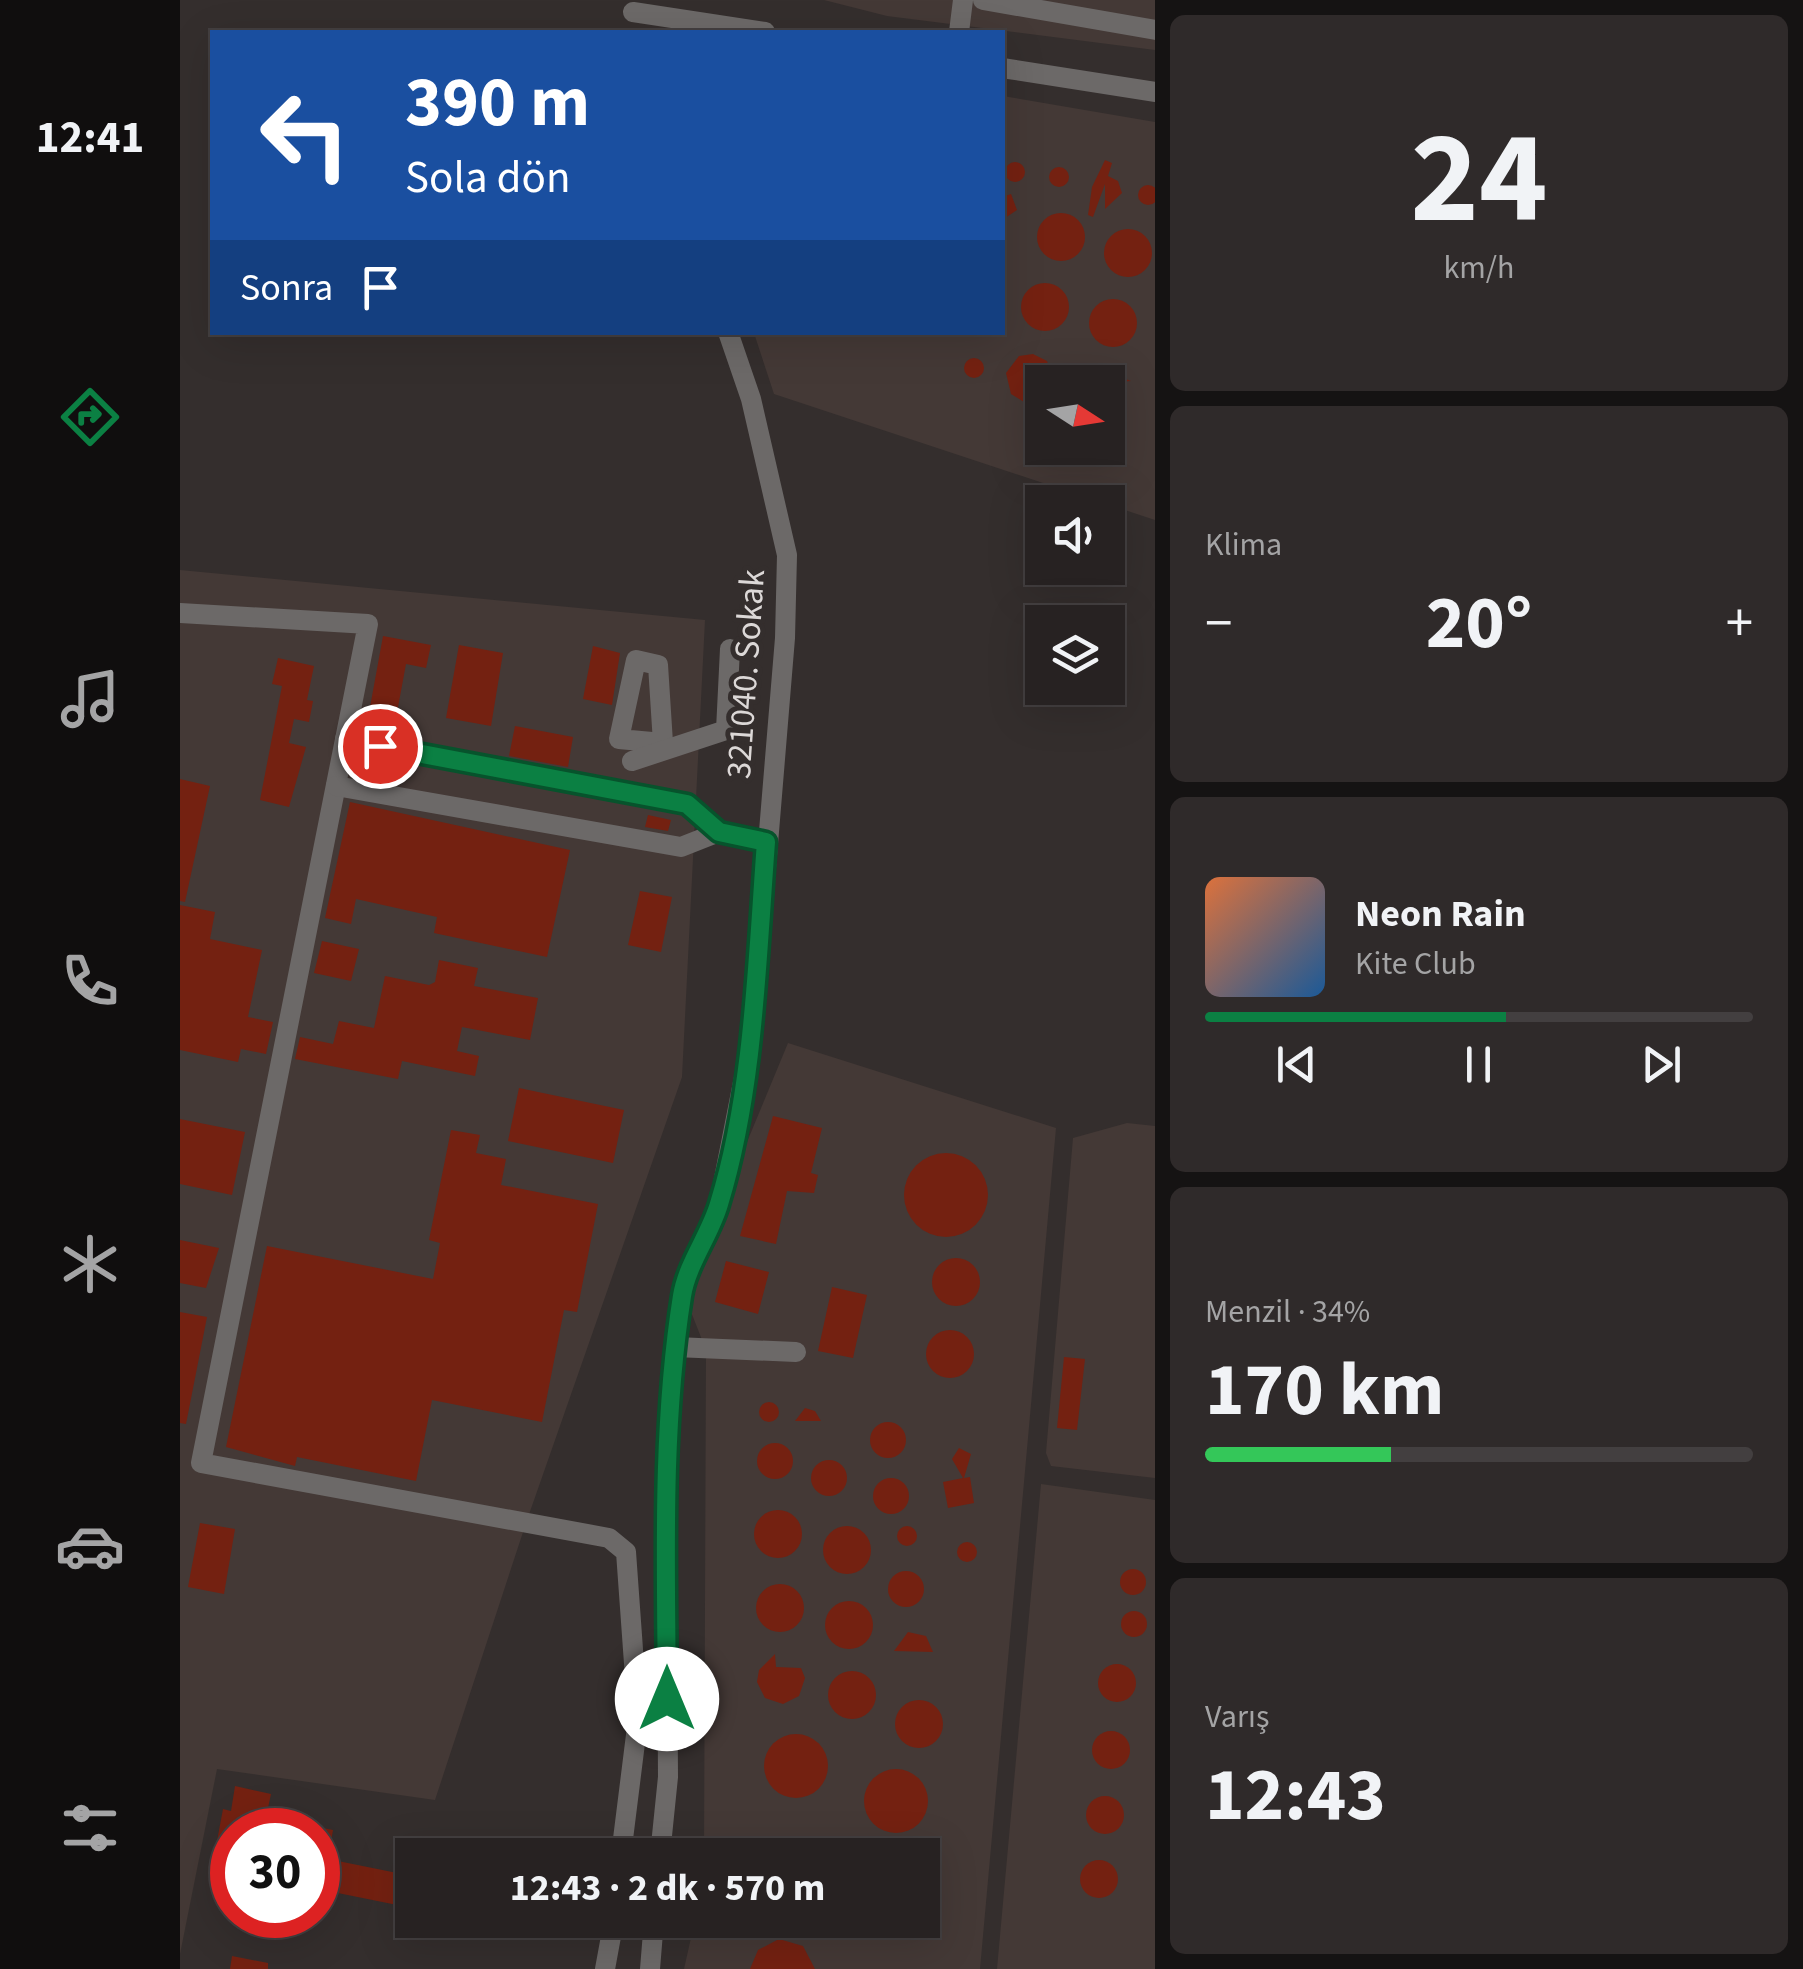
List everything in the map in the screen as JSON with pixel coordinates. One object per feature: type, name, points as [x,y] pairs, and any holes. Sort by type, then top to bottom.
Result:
[{"type":"street","points":[[958,30],[963,0]]},
{"type":"street","points":[[982,0],[1155,30]]},
{"type":"street","points":[[633,15],[749,30]]},
{"type":"street","points":[[1005,68],[1155,92]]},
{"type":"street","name":"321040. Sokak","points":[[662,1838],[668,1778],[666,1463],[675,1347],[683,1289],[719,1204],[752,1037],[785,638],[786,555],[751,400],[729,335]]},
{"type":"street","points":[[180,613],[368,624],[202,1462],[609,1538],[626,1552],[638,1719],[623,1838]]},
{"type":"street","points":[[626,792],[634,751],[726,730],[730,650]]},
{"type":"street","points":[[345,740],[687,804],[719,832],[766,842]]},
{"type":"street","points":[[336,786],[681,847],[719,832]]},
{"type":"street","points":[[675,1347],[796,1352]]},
{"type":"street","points":[[605,1969],[611,1938]]},
{"type":"street","points":[[650,1969],[653,1938]]},
{"type":"shaded area","points":[[824,0],[1155,0],[1155,50],[1005,30],[887,16]]},
{"type":"shaded area","points":[[1005,96],[1155,122],[1155,520],[1125,510],[1125,485],[1049,485],[774,394],[755,335],[1005,335]]},
{"type":"shaded area","points":[[180,570],[705,620],[682,1077],[526,1523],[435,1800],[217,1769],[180,1954]]},
{"type":"shaded area","points":[[788,1043],[1056,1128],[980,1969],[684,1969],[691,1938],[940,1938],[940,1838],[704,1838],[706,1350],[684,1294]]},
{"type":"shaded area","points":[[1127,1123],[1155,1126],[1155,1478],[1051,1466],[1046,1453],[1073,1138]]},
{"type":"shaded area","points":[[1041,1484],[1155,1500],[1155,1969],[997,1969]]},
{"type":"building","points":[[1105,160],[1112,163],[1108,176],[1118,181],[1122,193],[1105,209],[1105,184],[1093,217],[1088,215],[1092,187]]},
{"type":"building","points":[[1011,162],[1019,162],[1025,172],[1019,182],[1011,182],[1005,176],[1005,168]]},
{"type":"building","points":[[1055,167],[1063,167],[1069,177],[1063,187],[1055,187],[1049,181],[1049,173]]},
{"type":"building","points":[[1148,185],[1155,188],[1155,202],[1148,205],[1138,195]]},
{"type":"building","points":[[1011,194],[1017,210],[1005,218],[1005,196]]},
{"type":"building","points":[[1061,213],[1078,220],[1085,237],[1078,254],[1061,261],[1044,254],[1037,237],[1044,220]]},
{"type":"building","points":[[1128,229],[1145,236],[1152,253],[1145,270],[1128,277],[1111,270],[1104,253],[1111,236]]},
{"type":"building","points":[[1045,283],[1062,290],[1069,307],[1062,324],[1045,331],[1028,324],[1021,307],[1028,290]]},
{"type":"building","points":[[1113,299],[1130,306],[1137,323],[1130,340],[1113,347],[1096,340],[1089,323],[1096,306]]},
{"type":"building","points":[[1033,354],[1048,365],[1025,365],[1024,402],[1011,394],[1006,373],[1019,356]]},
{"type":"building","points":[[970,358],[978,358],[984,368],[978,378],[970,378],[964,372],[964,364]]},
{"type":"building","points":[[383,636],[431,645],[426,668],[406,664],[393,734],[366,729]]},
{"type":"building","points":[[459,645],[503,653],[491,726],[446,718]]},
{"type":"building","points":[[593,646],[620,653],[612,705],[583,699]]},
{"type":"building","points":[[278,658],[314,666],[307,700],[313,701],[309,722],[294,719],[289,743],[306,747],[289,807],[260,800],[282,686],[272,684]]},
{"type":"building","points":[[515,726],[573,737],[568,767],[509,756]]},
{"type":"building","points":[[180,779],[210,786],[185,902],[180,901]]},
{"type":"building","points":[[350,802],[570,850],[547,957],[434,933],[437,917],[356,899],[351,924],[325,918]]},
{"type":"building","points":[[648,815],[671,820],[668,831],[645,827]]},
{"type":"building","points":[[640,891],[672,897],[661,952],[628,945]]},
{"type":"building","points":[[180,905],[215,912],[210,939],[262,950],[248,1017],[273,1022],[266,1054],[241,1049],[238,1062],[180,1050]]},
{"type":"building","points":[[322,941],[359,949],[351,981],[314,973]]},
{"type":"building","points":[[439,960],[478,968],[474,986],[538,998],[530,1040],[462,1027],[457,1051],[479,1056],[475,1076],[402,1061],[398,1079],[295,1059],[300,1037],[333,1044],[339,1021],[374,1028],[385,976],[429,985],[435,982]]},
{"type":"building","points":[[519,1088],[624,1110],[613,1163],[508,1141]]},
{"type":"building","points":[[773,1116],[822,1128],[811,1173],[818,1175],[814,1193],[787,1191],[776,1244],[740,1236]]},
{"type":"building","points":[[180,1119],[245,1132],[232,1195],[180,1184]]},
{"type":"building","points":[[451,1130],[480,1135],[476,1153],[506,1159],[501,1185],[598,1204],[577,1312],[564,1310],[542,1422],[432,1400],[416,1481],[297,1457],[295,1466],[226,1447],[267,1246],[433,1279],[440,1243],[429,1240]]},
{"type":"building","points":[[946,1153],[962,1156],[976,1165],[985,1179],[985,1211],[976,1225],[962,1234],[946,1237],[930,1234],[916,1225],[907,1211],[904,1195],[907,1179],[916,1165],[930,1156]]},
{"type":"building","points":[[180,1240],[219,1248],[206,1288],[180,1283]]},
{"type":"building","points":[[956,1258],[973,1265],[980,1282],[973,1299],[956,1306],[939,1299],[932,1282],[939,1265]]},
{"type":"building","points":[[726,1261],[769,1272],[758,1314],[715,1302]]},
{"type":"building","points":[[832,1287],[867,1295],[853,1358],[818,1351]]},
{"type":"building","points":[[180,1312],[207,1317],[186,1424],[180,1423]]},
{"type":"building","points":[[950,1330],[967,1337],[974,1354],[967,1371],[950,1378],[933,1371],[926,1354],[933,1337]]},
{"type":"building","points":[[1064,1357],[1085,1359],[1077,1430],[1057,1428]]},
{"type":"building","points":[[769,1402],[779,1412],[769,1422],[759,1412]]},
{"type":"building","points":[[805,1408],[815,1411],[821,1421],[795,1421]]},
{"type":"building","points":[[888,1422],[901,1427],[906,1440],[901,1453],[888,1458],[875,1453],[870,1440],[875,1427]]},
{"type":"building","points":[[775,1443],[788,1448],[793,1461],[788,1474],[775,1479],[762,1474],[757,1461],[762,1448]]},
{"type":"building","points":[[959,1448],[971,1454],[964,1478],[970,1477],[974,1503],[948,1508],[943,1482],[963,1478],[952,1459]]},
{"type":"building","points":[[829,1460],[842,1465],[847,1478],[842,1491],[829,1496],[816,1491],[811,1478],[816,1465]]},
{"type":"building","points":[[891,1478],[904,1483],[909,1496],[904,1509],[891,1514],[878,1509],[873,1496],[878,1483]]},
{"type":"building","points":[[778,1510],[795,1517],[802,1534],[795,1551],[778,1558],[761,1551],[754,1534],[761,1517]]},
{"type":"building","points":[[200,1523],[235,1529],[224,1594],[188,1587]]},
{"type":"building","points":[[847,1526],[864,1533],[871,1550],[864,1567],[847,1574],[830,1567],[823,1550],[830,1533]]},
{"type":"building","points":[[907,1526],[917,1536],[907,1546],[897,1536]]},
{"type":"building","points":[[967,1542],[977,1552],[967,1562],[957,1552]]},
{"type":"building","points":[[1133,1569],[1142,1573],[1146,1582],[1142,1591],[1133,1595],[1124,1591],[1120,1582],[1124,1573]]},
{"type":"building","points":[[906,1571],[919,1576],[924,1589],[919,1602],[906,1607],[893,1602],[888,1589],[893,1576]]},
{"type":"building","points":[[780,1584],[797,1591],[804,1608],[797,1625],[780,1632],[763,1625],[756,1608],[763,1591]]},
{"type":"building","points":[[849,1601],[866,1608],[873,1625],[866,1642],[849,1649],[832,1642],[825,1625],[832,1608]]},
{"type":"building","points":[[1134,1611],[1143,1615],[1147,1624],[1143,1633],[1134,1637],[1125,1633],[1121,1624],[1125,1615]]},
{"type":"building","points":[[908,1632],[926,1636],[933,1652],[894,1651]]},
{"type":"building","points":[[775,1654],[776,1667],[801,1668],[805,1678],[799,1696],[783,1704],[765,1698],[757,1682],[759,1670]]},
{"type":"building","points":[[1117,1664],[1131,1669],[1136,1683],[1131,1697],[1117,1702],[1103,1697],[1098,1683],[1103,1669]]},
{"type":"building","points":[[852,1671],[869,1678],[876,1695],[869,1712],[852,1719],[835,1712],[828,1695],[835,1678]]},
{"type":"building","points":[[919,1700],[936,1707],[943,1724],[936,1741],[919,1748],[902,1741],[895,1724],[902,1707]]},
{"type":"building","points":[[1111,1731],[1125,1736],[1130,1750],[1125,1764],[1111,1769],[1097,1764],[1092,1750],[1097,1736]]},
{"type":"building","points":[[796,1734],[819,1743],[828,1766],[819,1789],[796,1798],[773,1789],[764,1766],[773,1743]]},
{"type":"building","points":[[896,1769],[919,1778],[928,1801],[919,1824],[896,1833],[873,1824],[864,1801],[873,1778]]},
{"type":"building","points":[[235,1786],[271,1794],[268,1808],[231,1808]]},
{"type":"building","points":[[1105,1796],[1119,1801],[1124,1815],[1119,1829],[1105,1834],[1091,1829],[1086,1815],[1091,1801]]},
{"type":"building","points":[[1099,1860],[1113,1865],[1118,1879],[1113,1893],[1099,1898],[1085,1893],[1080,1879],[1085,1865]]},
{"type":"building","points":[[340,1861],[395,1873],[395,1905],[340,1893]]},
{"type":"building","points":[[779,1939],[803,1946],[815,1969],[750,1969],[758,1950]]},
{"type":"building","points":[[232,1956],[268,1963],[268,1969],[230,1969]]},
{"type":"route","points":[[380,746],[687,804],[719,832],[766,842],[752,1037],[719,1204],[683,1289],[675,1347],[666,1463],[667,1699]]}]
